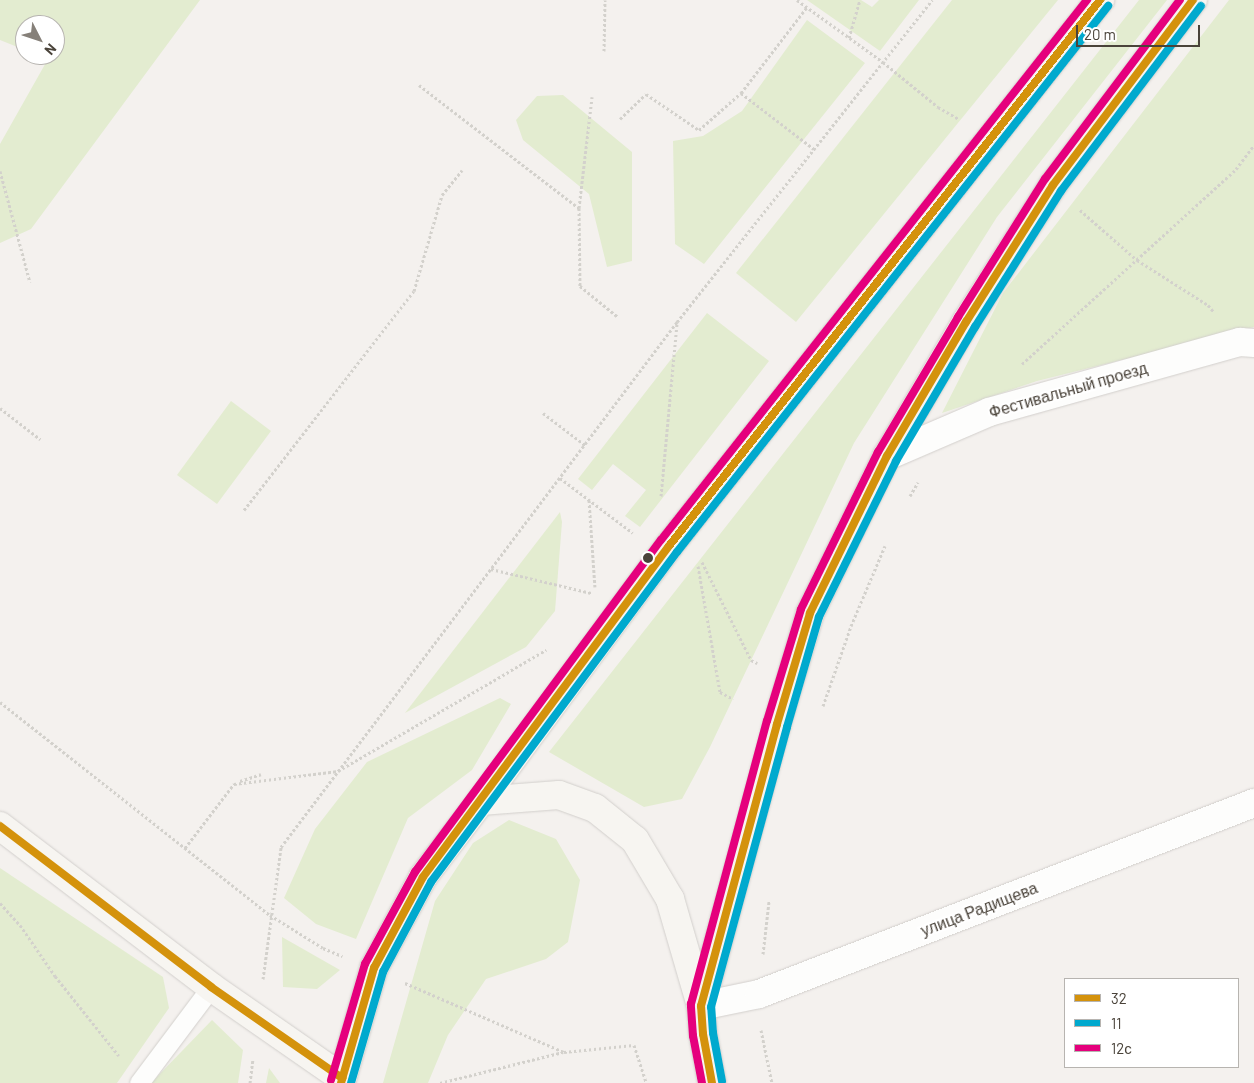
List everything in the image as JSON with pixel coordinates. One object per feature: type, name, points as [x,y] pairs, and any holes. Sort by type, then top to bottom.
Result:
[{"type":"main road","points":[[0,826],[211,987],[342,1080],[374,968],[423,877],[482,801],[669,546],[1100,0]]},
{"type":"main road","points":[[701,1006],[810,613],[888,456],[966,322],[1053,185],[1193,0]]},
{"type":"main road","points":[[482,801],[559,795],[595,808],[635,840],[670,899],[701,1006],[703,1034],[712,1083]]},
{"type":"street","name":"Фестивальный проезд","points":[[888,456],[989,412],[1240,342],[1254,344]]},
{"type":"street","name":"улица Радищева","points":[[701,1006],[759,994],[1254,803]]},
{"type":"lane","points":[[139,1083],[211,987]]},
{"type":"path","points":[[604,51],[605,0]]},
{"type":"path","points":[[797,0],[883,62]]},
{"type":"path","points":[[849,38],[860,0]]},
{"type":"path","points":[[250,1083],[280,846],[677,322],[932,0]]},
{"type":"path","points":[[620,120],[646,94],[699,130],[741,93],[807,7]]},
{"type":"path","points":[[419,86],[580,208]]},
{"type":"path","points":[[741,93],[814,149]]},
{"type":"path","points":[[592,97],[580,208],[580,286],[618,317]]},
{"type":"path","points":[[1018,367],[1236,168],[1254,145]]},
{"type":"path","points":[[244,510],[414,291],[442,195],[462,170]]},
{"type":"path","points":[[0,171],[30,282]]},
{"type":"path","points":[[660,505],[677,322]]},
{"type":"path","points":[[0,408],[40,439]]},
{"type":"path","points":[[543,413],[585,445]]},
{"type":"path","points":[[907,500],[922,476]]},
{"type":"path","points":[[560,478],[639,538]]},
{"type":"path","points":[[491,569],[595,594],[589,500]]},
{"type":"path","points":[[819,715],[850,626],[886,544]]},
{"type":"path","points":[[733,699],[720,692],[698,557],[751,660],[790,681]]},
{"type":"path","points":[[234,784],[338,771],[547,650]]},
{"type":"path","points":[[0,702],[270,915],[323,948],[374,968],[564,1052]]},
{"type":"path","points":[[185,848],[234,784],[261,774]]},
{"type":"path","points":[[769,895],[759,994],[760,1024],[772,1083]]},
{"type":"path","points":[[0,903],[20,925],[56,976],[106,1038],[139,1083]]},
{"type":"path","points":[[440,1083],[564,1052],[634,1045],[646,1083]]},
{"type":"green space","points":[[0,0],[200,0],[31,229],[0,243],[0,144],[45,65],[65,65],[65,15],[15,15],[15,46],[0,40]]},
{"type":"green space","points":[[807,0],[861,0],[872,7],[879,0],[919,0],[880,51]]},
{"type":"green space","points":[[952,0],[1058,0],[796,322],[736,273]]},
{"type":"green space","points":[[1139,0],[1167,0],[997,217],[854,443],[710,747],[682,799],[644,807],[549,752]]},
{"type":"green space","points":[[1229,0],[1254,0],[1254,327],[1037,381],[942,413],[1003,293]]},
{"type":"green space","points":[[807,20],[865,63],[704,264],[675,244],[673,141],[703,136],[742,111]]},
{"type":"green space","points":[[563,95],[632,152],[632,261],[607,267],[589,194],[523,140],[516,120],[537,96]]},
{"type":"green space","points":[[707,313],[769,361],[640,527],[625,516],[646,490],[613,464],[592,490],[578,479]]},
{"type":"green space","points":[[231,401],[271,431],[217,504],[177,475]]},
{"type":"green space","points":[[560,512],[562,522],[555,611],[526,647],[405,713]]},
{"type":"green space","points":[[500,698],[511,704],[472,770],[408,818],[356,939],[316,924],[284,898],[315,829],[367,762]]},
{"type":"green space","points":[[509,820],[556,839],[580,880],[568,942],[546,959],[486,979],[448,1035],[428,1083],[383,1083],[435,901],[473,843]]},
{"type":"green space","points":[[0,868],[163,977],[169,1008],[117,1083],[0,1083]]},
{"type":"green space","points":[[282,937],[340,970],[317,989],[283,987]]},
{"type":"green space","points":[[212,1020],[243,1050],[238,1083],[151,1083]]},
{"type":"green space","points":[[269,1068],[280,1083],[266,1083]]},
{"type":"transit line","name":"12с","points":[[331,1080],[365,964],[415,872],[661,540],[1087,0]]},
{"type":"transit line","name":"32","points":[[341,1083],[374,968],[423,877],[669,546],[1100,0]]},
{"type":"transit line","name":"12с","points":[[702,1083],[693,1036],[691,1004],[767,721],[801,609],[878,452],[958,317],[1045,179],[1180,0]]},
{"type":"transit line","name":"32","points":[[712,1083],[703,1034],[701,1006],[777,724],[810,613],[887,456],[966,322],[1053,185],[1193,0]]},
{"type":"transit line","name":"11","points":[[351,1083],[383,972],[431,882],[677,552],[1108,6]]},
{"type":"transit line","name":"11","points":[[722,1081],[713,1033],[711,1007],[819,617],[896,461],[975,327],[1061,191],[1201,6]]},
{"type":"transit line","name":"32","points":[[0,826],[211,987],[342,1078]]}]
